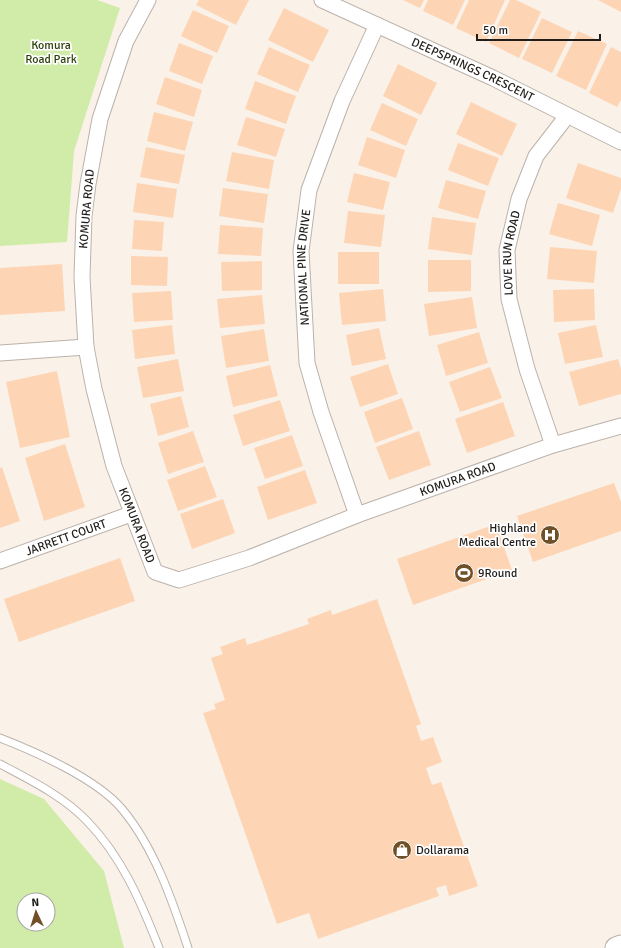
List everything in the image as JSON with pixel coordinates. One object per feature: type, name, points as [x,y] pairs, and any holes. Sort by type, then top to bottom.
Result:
[{"type":"main road","points":[[616,948],[621,946]]},
{"type":"street","name":"KOMURA ROAD","points":[[148,0],[126,40],[100,119],[91,164],[84,216],[82,276],[86,347],[114,466],[131,514],[155,572],[179,580],[248,558],[357,515],[553,445],[621,426]]},
{"type":"street","name":"DEEPSPRINGS CRESCENT","points":[[322,0],[493,78],[556,109],[566,116],[621,142]]},
{"type":"street","name":"NATIONAL PINE DRIVE","points":[[357,515],[321,412],[307,362],[301,251],[309,190],[342,101],[377,25]]},
{"type":"street","name":"LOVE RUN ROAD","points":[[553,445],[527,369],[509,300],[507,250],[519,199],[536,156],[566,116]]},
{"type":"street","points":[[0,353],[86,347]]},
{"type":"street","name":"JARRETT COURT","points":[[0,561],[131,514]]},
{"type":"lane","points":[[0,738],[62,766],[104,792],[122,808],[133,823],[154,861],[167,890],[188,948]]},
{"type":"lane","points":[[0,764],[40,786],[87,820],[113,852],[128,876],[139,897],[159,948]]},
{"type":"green space","name":"Komura Road Park","points":[[0,0],[97,0],[120,8],[74,151],[67,242],[0,246]]},
{"type":"green space","points":[[0,779],[44,799],[104,871],[124,948],[0,948]]},
{"type":"building","points":[[199,0],[249,0],[236,25],[196,5]]},
{"type":"building","points":[[403,0],[424,0],[420,8]]},
{"type":"building","points":[[428,0],[465,0],[453,25],[423,11]]},
{"type":"building","points":[[469,0],[505,0],[486,42],[456,28]]},
{"type":"building","points":[[510,0],[516,0],[541,12],[519,58],[489,43]]},
{"type":"building","points":[[598,0],[621,0],[621,12]]},
{"type":"building","points":[[284,8],[329,30],[313,62],[268,40]]},
{"type":"building","points":[[193,10],[229,26],[217,53],[181,36]]},
{"type":"building","points":[[542,18],[572,32],[552,73],[522,59]]},
{"type":"building","points":[[578,31],[607,44],[586,90],[556,76]]},
{"type":"building","points":[[179,43],[213,56],[202,84],[169,71]]},
{"type":"building","points":[[269,47],[310,65],[298,92],[257,74]]},
{"type":"building","points":[[611,47],[621,52],[621,100],[617,107],[589,93]]},
{"type":"building","points":[[398,64],[437,83],[421,115],[383,96]]},
{"type":"building","points":[[165,77],[202,90],[194,117],[156,104]]},
{"type":"building","points":[[255,81],[296,96],[286,124],[245,109]]},
{"type":"building","points":[[471,102],[517,124],[502,156],[456,134]]},
{"type":"building","points":[[382,103],[418,119],[406,146],[370,130]]},
{"type":"building","points":[[154,112],[193,122],[185,151],[147,141]]},
{"type":"building","points":[[246,117],[285,129],[276,157],[237,145]]},
{"type":"building","points":[[367,137],[405,150],[396,178],[358,165]]},
{"type":"building","points":[[458,143],[499,158],[488,186],[448,170]]},
{"type":"building","points":[[146,147],[185,155],[179,184],[140,177]]},
{"type":"building","points":[[232,152],[274,160],[269,189],[226,181]]},
{"type":"building","points":[[578,163],[621,178],[621,189],[613,213],[566,198]]},
{"type":"building","points":[[354,173],[390,182],[383,210],[347,202]]},
{"type":"building","points":[[446,180],[486,191],[478,219],[438,208]]},
{"type":"building","points":[[137,183],[177,189],[173,218],[133,212]]},
{"type":"building","points":[[223,188],[268,194],[264,223],[219,216]]},
{"type":"building","points":[[558,203],[600,215],[592,246],[549,234]]},
{"type":"building","points":[[348,211],[385,215],[381,247],[344,243]]},
{"type":"building","points":[[432,217],[476,223],[472,255],[428,249]]},
{"type":"building","points":[[134,220],[164,222],[162,251],[132,249]]},
{"type":"building","points":[[220,225],[263,228],[261,256],[218,254]]},
{"type":"building","points":[[550,247],[597,251],[594,283],[547,279]]},
{"type":"building","points":[[338,252],[379,252],[379,284],[338,284]]},
{"type":"building","points":[[131,256],[168,257],[167,286],[131,285]]},
{"type":"building","points":[[428,260],[471,260],[471,291],[428,292]]},
{"type":"building","points":[[262,261],[262,290],[222,291],[221,262]]},
{"type":"building","points":[[62,264],[65,311],[0,315],[0,268]]},
{"type":"building","points":[[383,289],[386,321],[342,325],[339,293]]},
{"type":"building","points":[[594,289],[595,320],[554,322],[553,290]]},
{"type":"building","points":[[171,291],[173,320],[134,322],[132,293]]},
{"type":"building","points":[[262,295],[265,324],[220,328],[217,299]]},
{"type":"building","points":[[472,297],[477,328],[429,336],[424,304]]},
{"type":"building","points":[[172,325],[175,354],[135,359],[132,330]]},
{"type":"building","points":[[596,325],[603,357],[565,364],[558,333]]},
{"type":"building","points":[[379,328],[386,359],[352,366],[346,335]]},
{"type":"building","points":[[264,329],[269,361],[226,368],[221,336]]},
{"type":"building","points":[[479,332],[488,363],[446,376],[437,345]]},
{"type":"building","points":[[178,359],[184,391],[143,398],[137,367]]},
{"type":"building","points":[[618,359],[621,369],[621,394],[579,406],[569,372]]},
{"type":"building","points":[[388,364],[398,394],[360,407],[350,377]]},
{"type":"building","points":[[270,365],[278,396],[233,407],[226,376]]},
{"type":"building","points":[[490,367],[502,398],[460,412],[449,382]]},
{"type":"building","points":[[57,371],[70,437],[20,448],[6,382]]},
{"type":"building","points":[[181,396],[189,427],[158,436],[150,404]]},
{"type":"building","points":[[402,398],[413,429],[375,443],[364,412]]},
{"type":"building","points":[[280,400],[290,431],[243,446],[233,415]]},
{"type":"building","points":[[503,402],[515,436],[467,453],[455,419]]},
{"type":"building","points":[[193,431],[204,462],[168,474],[158,443]]},
{"type":"building","points":[[419,431],[431,465],[389,480],[376,447]]},
{"type":"building","points":[[292,435],[303,466],[265,479],[254,448]]},
{"type":"building","points":[[65,444],[85,507],[44,521],[25,458]]},
{"type":"building","points":[[205,466],[217,497],[178,511],[167,480]]},
{"type":"building","points":[[2,467],[20,521],[0,528],[0,468]]},
{"type":"building","points":[[305,470],[317,503],[268,520],[257,487]]},
{"type":"building","points":[[614,483],[621,502],[621,531],[533,562],[517,516]]},
{"type":"building","points":[[223,499],[235,533],[192,549],[180,514]]},
{"type":"building","points":[[496,524],[512,570],[413,605],[397,559]]},
{"type":"building","points":[[120,558],[135,601],[19,642],[4,599]]},
{"type":"building","points":[[377,599],[421,724],[416,726],[421,741],[433,737],[442,762],[426,768],[432,785],[441,782],[478,886],[449,896],[446,885],[436,888],[439,896],[318,939],[309,913],[277,924],[203,713],[216,709],[214,704],[225,700],[211,658],[223,654],[220,647],[245,638],[247,645],[309,624],[307,619],[331,610],[332,615]]},
{"type":"place","name":"Highland Medical Centre","points":[[550,535]]},
{"type":"place","name":"9Round","points":[[464,573]]},
{"type":"place","name":"Dollarama","points":[[402,850]]}]
